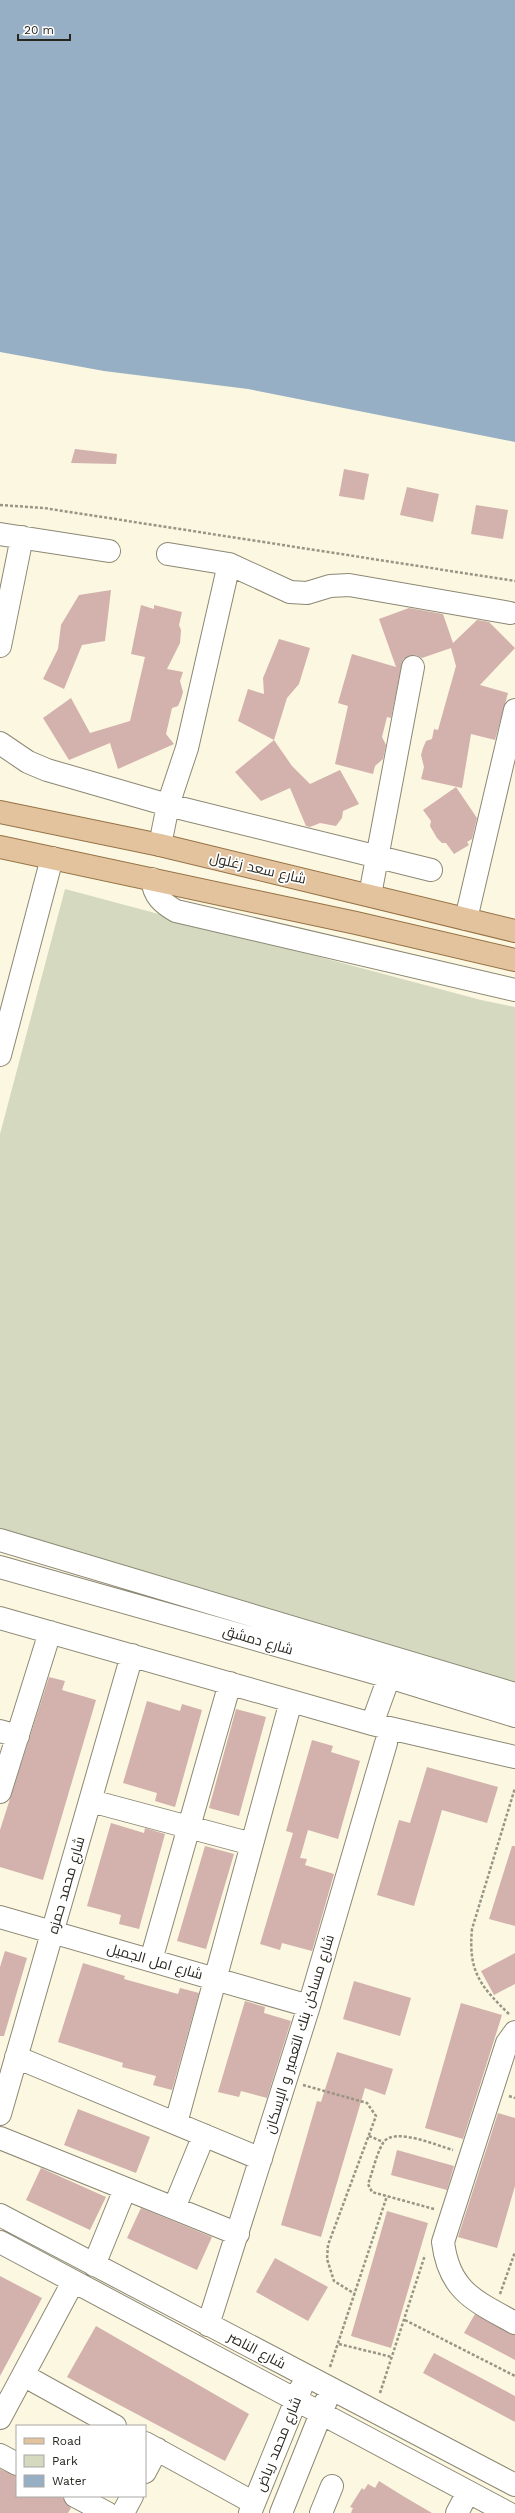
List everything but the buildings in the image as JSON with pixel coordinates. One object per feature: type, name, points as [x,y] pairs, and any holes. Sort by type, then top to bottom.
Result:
[{"type":"main road","name":"شارع سعد زغلول","points":[[0,812],[160,845],[515,931]]},
{"type":"main road","points":[[0,847],[152,879],[515,960]]},
{"type":"street","points":[[0,534],[109,551]]},
{"type":"street","points":[[0,646],[22,537]]},
{"type":"street","points":[[168,554],[229,564],[290,592],[307,593],[330,586],[349,585],[510,613]]},
{"type":"street","points":[[160,845],[168,805],[188,748],[229,564]]},
{"type":"street","points":[[370,895],[379,856],[413,667]]},
{"type":"street","points":[[466,919],[515,710]]},
{"type":"street","points":[[0,743],[28,762],[47,770],[168,805],[431,870]]},
{"type":"street","points":[[0,1055],[52,858]]},
{"type":"street","points":[[152,879],[156,895],[162,902],[176,911],[515,990]]},
{"type":"street","points":[[0,1540],[515,1694]]},
{"type":"street","name":"شارع دمشق","points":[[0,1567],[389,1677],[515,1716]]},
{"type":"street","points":[[170,1615],[177,1593]]},
{"type":"street","points":[[0,1618],[372,1724],[515,1757]]},
{"type":"street","points":[[0,1792],[9,1733],[50,1632]]},
{"type":"street","name":"شارع محمد حمزه","points":[[0,2114],[132,1655]]},
{"type":"street","points":[[372,1724],[389,1677]]},
{"type":"street","points":[[151,1960],[190,1828],[230,1683]]},
{"type":"street","points":[[176,2123],[291,1701]]},
{"type":"street","name":"شارع مساكن بنك التعمير و الإسكان","points":[[208,2325],[309,2006],[386,1743]]},
{"type":"street","points":[[91,1800],[252,1844]]},
{"type":"street","name":"شارع امل الجميل","points":[[0,1917],[309,2006]]},
{"type":"street","points":[[512,2024],[444,2242],[446,2261],[454,2279],[466,2294],[515,2323]]},
{"type":"street","points":[[16,2057],[260,2159]]},
{"type":"street","points":[[174,2208],[204,2135]]},
{"type":"street","points":[[0,2138],[238,2234]]},
{"type":"street","points":[[94,2265],[125,2189]]},
{"type":"street","name":"شارع الناصر","points":[[0,2215],[515,2485]]},
{"type":"street","name":"شارع الناصر","points":[[0,2242],[508,2513]]},
{"type":"street","points":[[0,2418],[73,2282]]},
{"type":"street","points":[[23,2376],[113,2425]]},
{"type":"street","name":"شارع محمد رياض","points":[[252,2508],[296,2401],[320,2383]]},
{"type":"street","name":"شارع محمد رياض","points":[[280,2513],[321,2414],[320,2383]]},
{"type":"street","points":[[146,2468],[151,2446],[252,2508]]},
{"type":"street","points":[[0,2455],[16,2463]]},
{"type":"street","points":[[321,2513],[332,2486]]},
{"type":"street","points":[[457,2513],[468,2492]]},
{"type":"street","points":[[468,2492],[473,2513]]},
{"type":"street","points":[[77,2497],[107,2513]]},
{"type":"street","points":[[123,2513],[131,2497]]},
{"type":"path","points":[[0,505],[44,508],[515,582]]},
{"type":"path","points":[[512,2024],[485,1991],[476,1975],[471,1958],[471,1939],[472,1929],[515,1788]]},
{"type":"path","points":[[285,2080],[368,2103],[376,2116],[327,2252],[334,2281],[355,2294]]},
{"type":"path","points":[[452,2214],[372,2192],[368,2186],[383,2142],[394,2136],[400,2135],[471,2156]]},
{"type":"path","points":[[369,2136],[383,2142]]},
{"type":"path","points":[[320,2383],[338,2344],[387,2196]]},
{"type":"path","points":[[374,2411],[428,2247]]},
{"type":"path","points":[[494,2311],[515,2252]]},
{"type":"path","points":[[405,2320],[515,2376]]},
{"type":"path","points":[[338,2344],[393,2357]]},
{"type":"green space","points":[[65,889],[481,1000],[515,1007],[515,1686],[0,1529],[0,1134]]},
{"type":"water","points":[[0,0],[515,0],[515,442],[248,389],[104,371],[0,352]]}]
